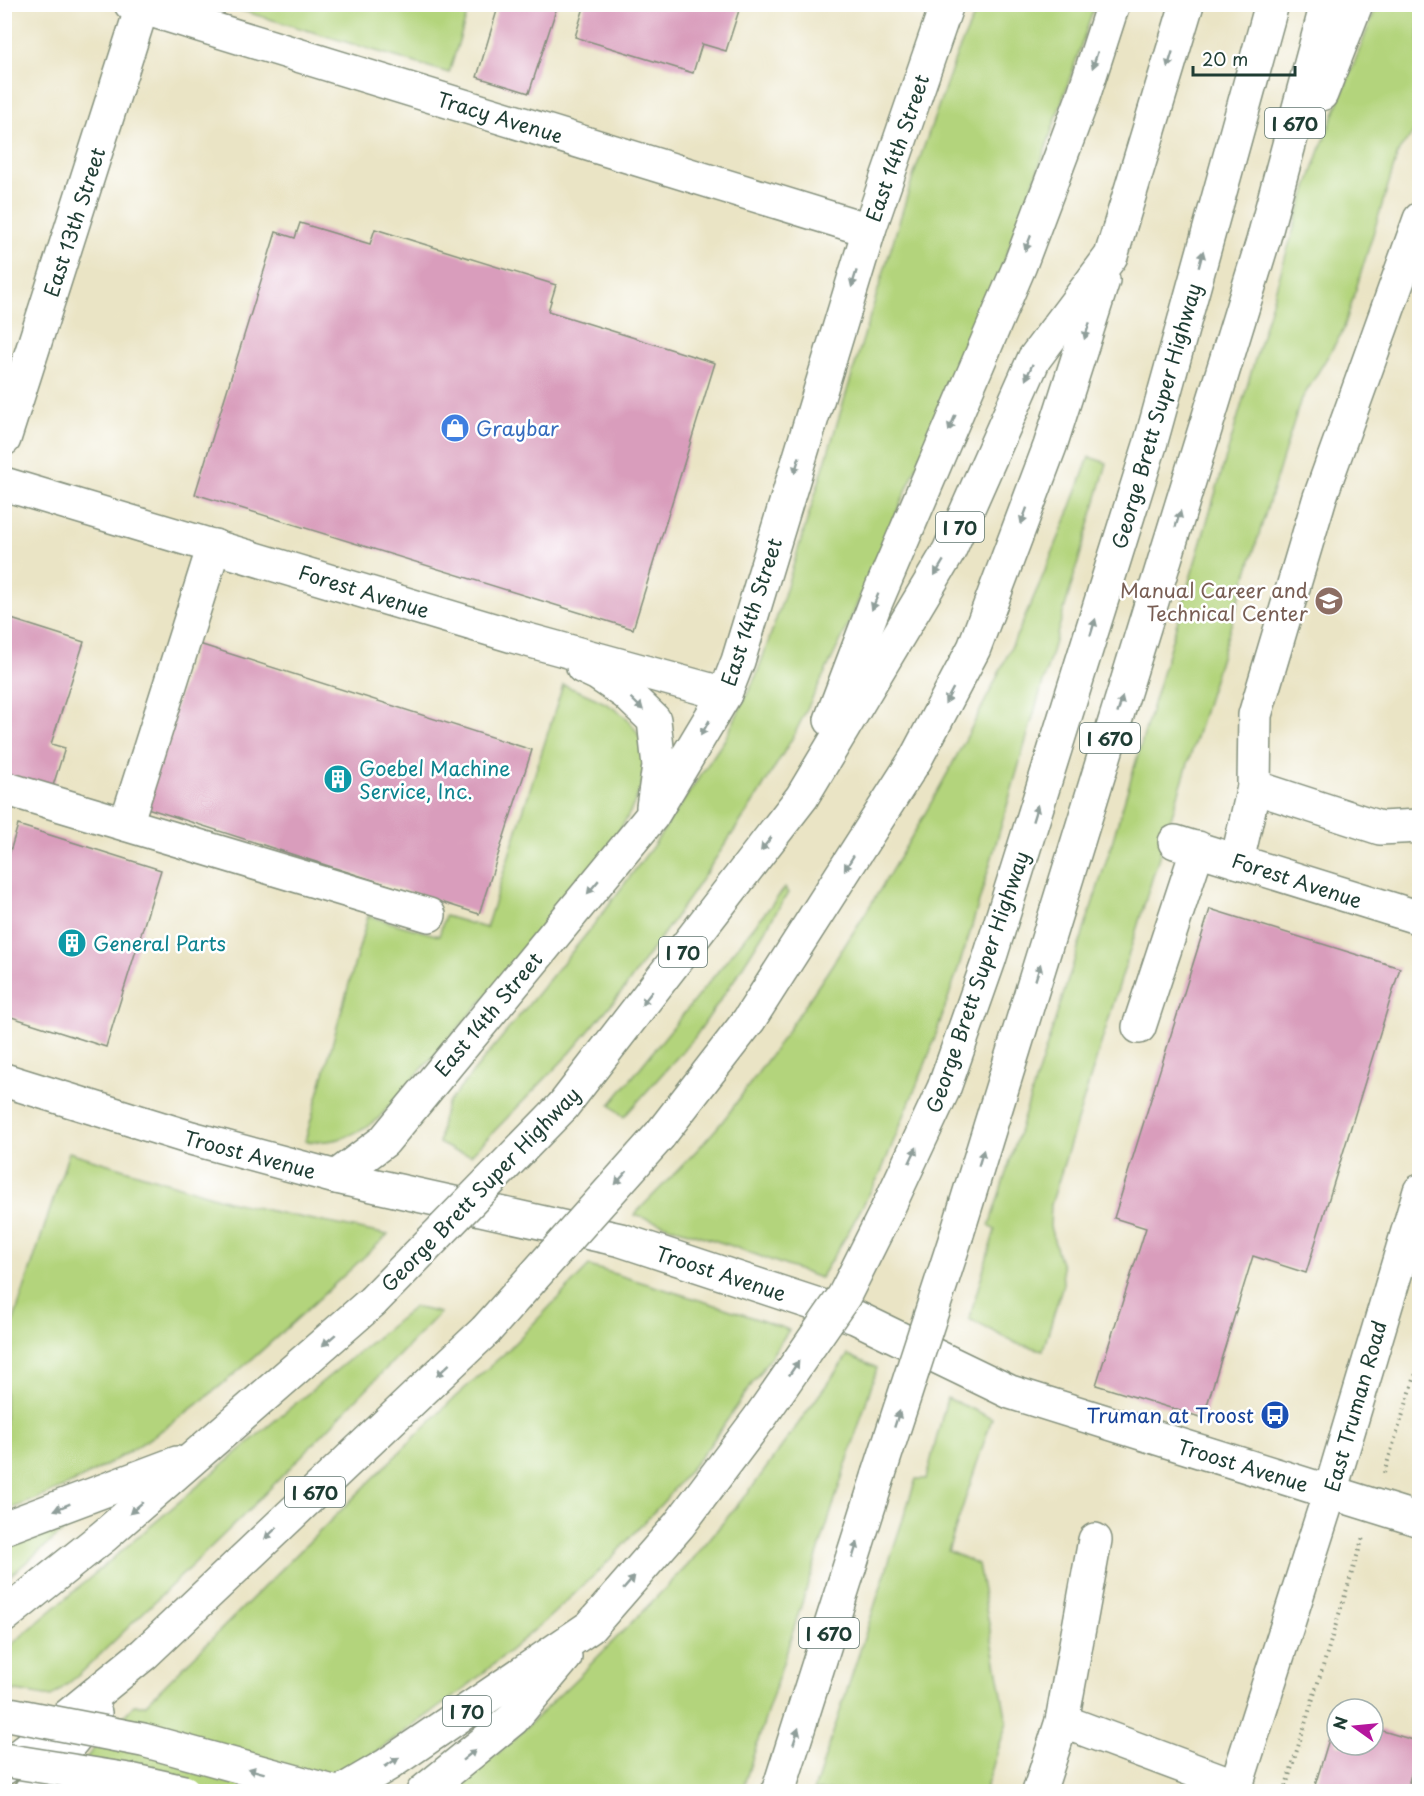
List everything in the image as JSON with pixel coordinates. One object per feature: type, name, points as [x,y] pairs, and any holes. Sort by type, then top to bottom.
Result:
[{"type":"main road","name":"East 14th Street","points":[[336,1177],[384,1141],[652,816],[725,694],[738,661],[869,230],[947,4]]},
{"type":"main road","points":[[802,797],[874,604],[1020,265],[1082,100],[1113,4]]},
{"type":"main road","name":"George Brett Super Highway","points":[[4,1616],[105,1536],[373,1301],[564,1106],[802,797],[949,551],[1034,359],[1111,256],[1187,4]]},
{"type":"main road","name":"George Brett Super Highway","points":[[341,1791],[387,1765],[590,1627],[679,1525],[762,1416],[844,1296],[944,1088],[989,960],[1150,445],[1272,4]]},
{"type":"main road","name":"I 670","points":[[778,1791],[957,1234],[1263,241],[1327,4]]},
{"type":"main road","points":[[1263,241],[1356,4]]},
{"type":"main road","name":"Tracy Avenue","points":[[139,6],[869,230]]},
{"type":"main road","name":"East 13th Street","points":[[4,439],[139,6]]},
{"type":"main road","points":[[1237,861],[1254,787],[1256,715],[1269,666],[1320,497],[1419,219]]},
{"type":"main road","name":"I 670","points":[[30,1791],[144,1654],[486,1330],[660,1135],[749,1020],[915,760],[974,648],[1050,446],[1111,256]]},
{"type":"main road","name":"Forest Avenue","points":[[4,484],[513,636],[725,694]]},
{"type":"main road","points":[[126,824],[214,546]]},
{"type":"main road","points":[[513,636],[598,674],[626,693],[654,720],[659,766],[652,816]]},
{"type":"main road","points":[[1254,787],[1380,828],[1419,826]]},
{"type":"main road","points":[[4,788],[429,915]]},
{"type":"main road","name":"Forest Avenue","points":[[1139,1027],[1187,845],[1419,918]]},
{"type":"main road","name":"Troost Avenue","points":[[4,1080],[191,1138],[336,1177],[621,1240],[855,1317],[1010,1392],[1419,1520]]},
{"type":"main road","name":"East Truman Road","points":[[1235,1789],[1330,1492],[1419,1191]]},
{"type":"main road","points":[[4,1528],[196,1456]]},
{"type":"main road","points":[[1039,1791],[1062,1721],[1095,1540]]},
{"type":"main road","points":[[423,1791],[513,1719],[590,1627]]},
{"type":"main road","points":[[4,1768],[144,1654]]},
{"type":"main road","points":[[4,1713],[143,1740],[333,1791]]},
{"type":"main road","points":[[1062,1721],[1235,1789]]},
{"type":"main road","points":[[4,1760],[184,1791]]},
{"type":"path","points":[[1284,1791],[1419,1361]]},
{"type":"green space","points":[[470,4],[449,73],[223,5]]},
{"type":"green space","points":[[979,5],[1095,5],[1040,165],[996,283],[845,632],[793,737],[755,800],[624,989],[571,1052],[471,1155],[454,1151],[439,1143],[447,1104],[589,931],[653,846],[725,739],[757,674],[782,602],[912,180],[957,54]]},
{"type":"green space","points":[[1377,5],[1419,5],[1419,126],[1399,150],[1343,331],[1300,402],[1051,1205],[1050,1227],[1062,1267],[1063,1284],[1043,1350],[1018,1344],[969,1319],[995,1230],[989,1226],[1111,846],[1298,214],[1320,150]]},
{"type":"green space","points":[[1089,457],[1107,463],[969,936],[929,1055],[881,1172],[846,1236],[820,1278],[729,1245],[634,1215],[728,1115],[826,974],[903,851],[974,724],[1006,659],[1064,525]]},
{"type":"green space","points":[[563,685],[599,700],[621,714],[631,723],[643,746],[645,767],[643,778],[636,799],[616,837],[525,951],[378,1119],[344,1138],[316,1142],[305,1141],[368,916],[439,936],[445,916],[486,928]]},
{"type":"green space","points":[[785,888],[788,893],[736,977],[695,1037],[624,1117],[610,1105]]},
{"type":"green space","points":[[69,1152],[228,1201],[388,1235],[249,1362],[176,1420],[86,1476],[5,1511],[5,1347]]},
{"type":"green space","points":[[589,1266],[789,1330],[710,1445],[665,1500],[602,1568],[545,1621],[463,1690],[363,1761],[311,1791],[55,1792],[134,1705],[145,1705],[456,1396],[504,1354]]},
{"type":"green space","points":[[414,1307],[440,1313],[249,1510],[80,1674],[51,1697],[5,1689],[5,1650],[279,1417]]},
{"type":"green space","points":[[848,1355],[877,1368],[742,1791],[449,1792],[507,1746],[688,1565],[754,1485]]},
{"type":"green space","points":[[947,1398],[992,1418],[948,1551],[978,1564],[1007,1722],[985,1791],[814,1791],[916,1479],[926,1479]]},
{"type":"green space","points":[[59,1529],[66,1529],[5,1580],[5,1546]]},
{"type":"building","points":[[499,4],[558,4],[529,93],[477,77]]},
{"type":"building","points":[[585,4],[741,4],[726,51],[702,44],[693,73],[575,37]]},
{"type":"building","name":"Graybar","points":[[300,223],[370,244],[375,229],[556,285],[548,311],[715,363],[633,629],[195,494],[276,232],[295,238]]},
{"type":"building","points":[[5,617],[84,642],[51,744],[65,748],[51,792],[5,777]]},
{"type":"building","name":"Goebel Machine Service, Inc.","points":[[196,643],[532,750],[479,914],[144,807]]},
{"type":"building","name":"General Parts","points":[[18,825],[161,870],[106,1047],[5,1015],[5,868]]},
{"type":"building","points":[[1210,909],[1400,968],[1306,1273],[1253,1256],[1203,1418],[1096,1385],[1146,1228],[1114,1218]]},
{"type":"building","points":[[1385,1732],[1420,1742],[1409,1782],[1420,1785],[1420,1792],[1313,1792],[1325,1752],[1325,1757],[1385,1757]]},
{"type":"place","name":"Graybar","points":[[455,428]]},
{"type":"place","name":"Manual Career and Technical Center","points":[[1329,601]]},
{"type":"place","name":"Goebel Machine Service, Inc.","points":[[338,779]]},
{"type":"place","name":"General Parts","points":[[72,943]]},
{"type":"place","name":"Truman at Troost","points":[[1275,1415]]}]
